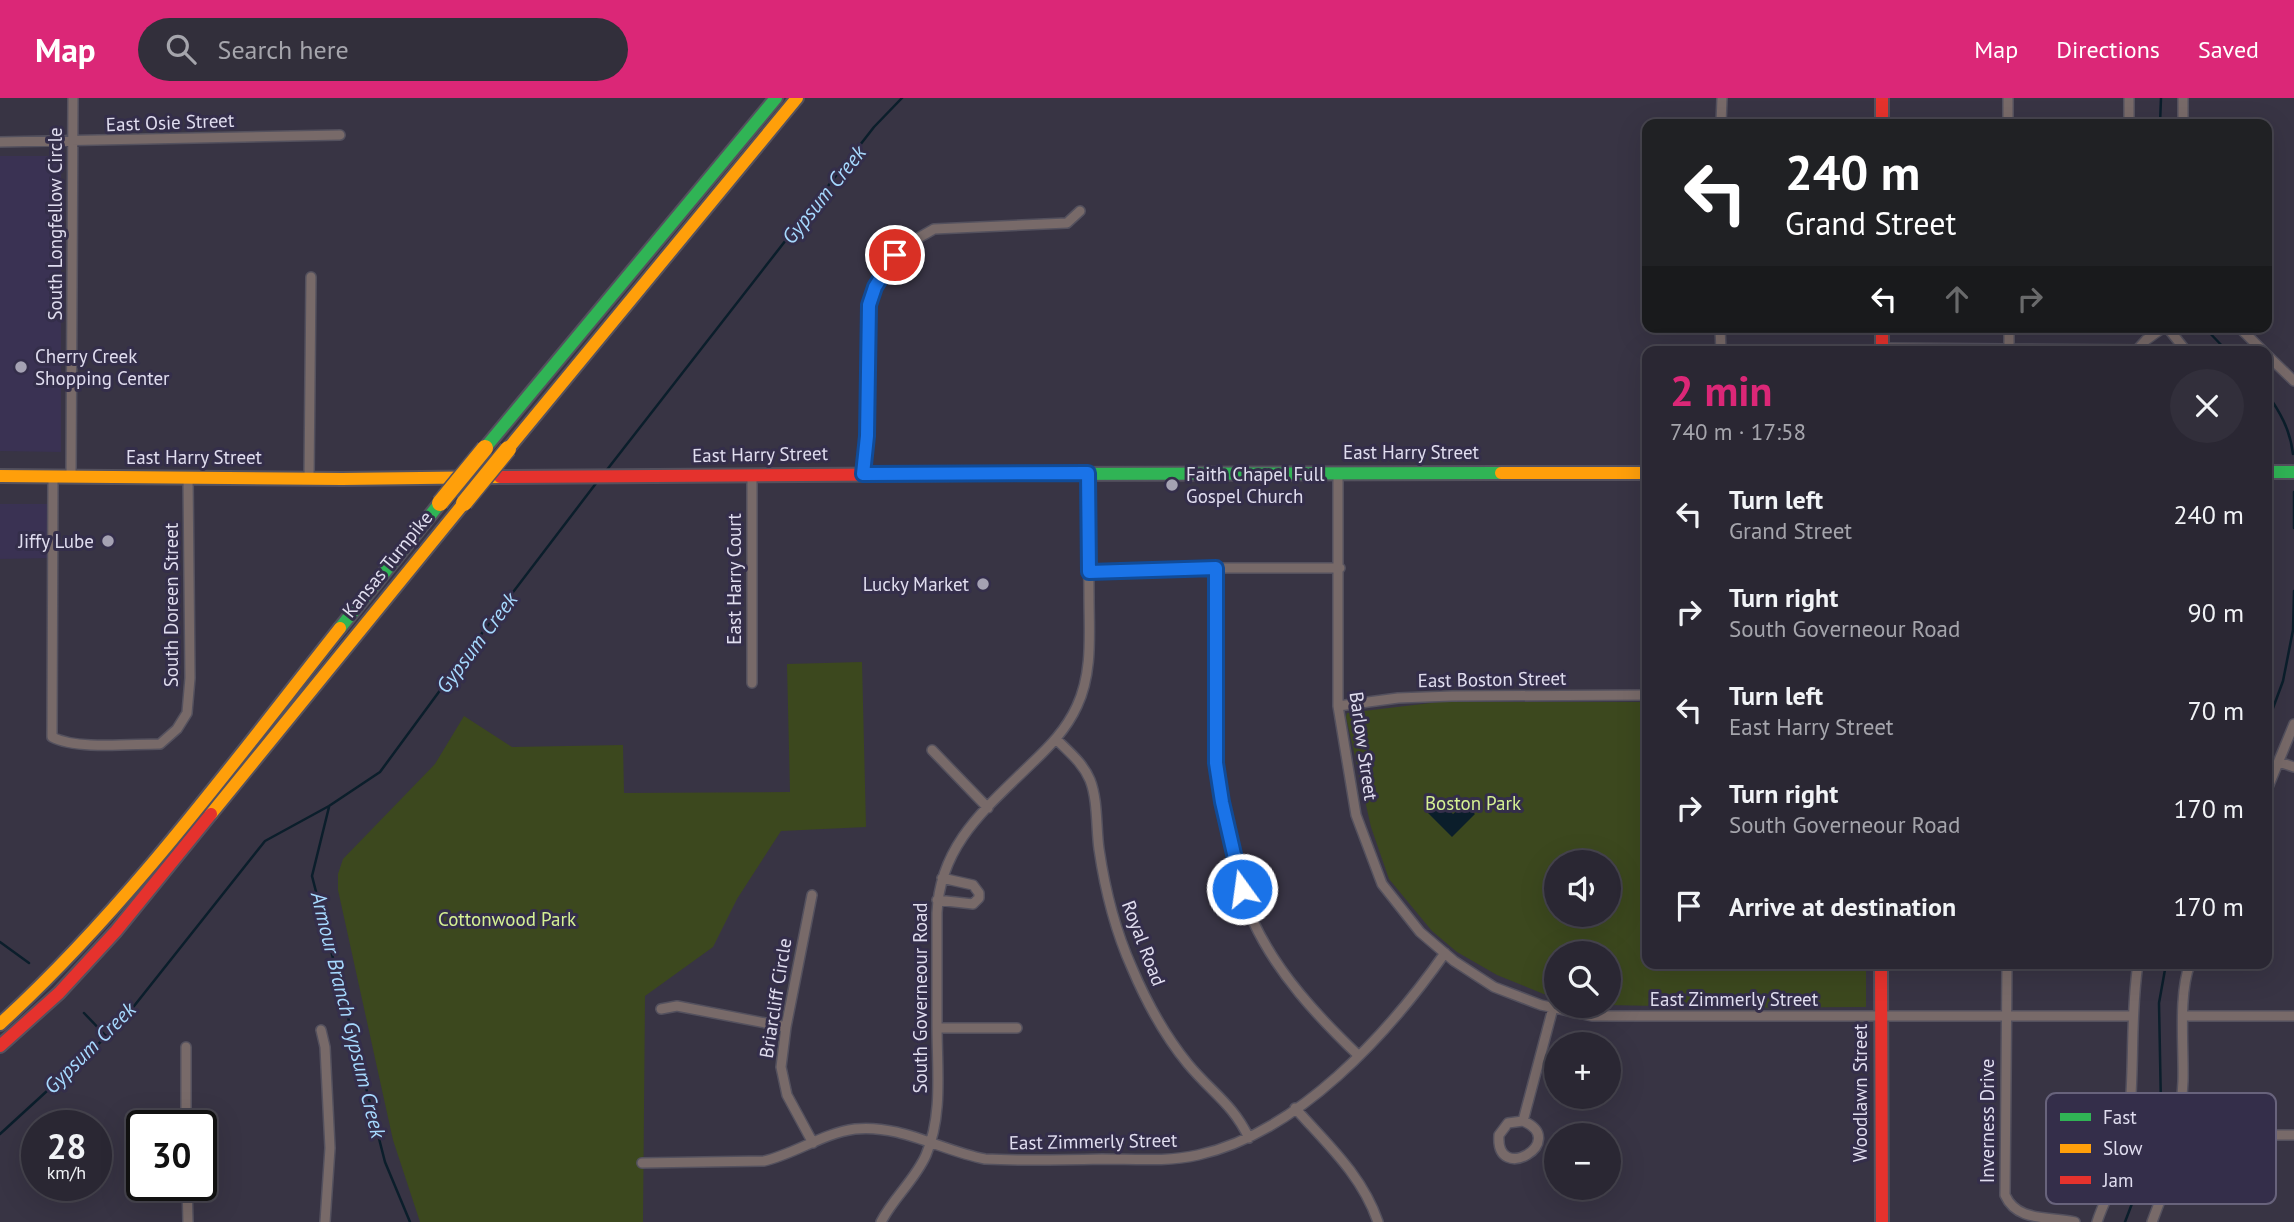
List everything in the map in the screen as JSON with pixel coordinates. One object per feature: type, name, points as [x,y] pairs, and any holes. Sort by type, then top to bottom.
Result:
[{"type":"main road","name":"Kansas Turnpike","points":[[0,1024],[104,921],[440,503],[776,98]]},
{"type":"main road","name":"Kansas Turnpike","points":[[0,1046],[59,993],[116,932],[797,98]]},
{"type":"main road","points":[[1882,98],[1882,119]]},
{"type":"main road","name":"East Harry Street","points":[[0,476],[309,478],[1338,472],[1642,473]]},
{"type":"main road","points":[[2272,472],[2294,472]]},
{"type":"main road","name":"Woodlawn Street","points":[[1881,969],[1882,1222]]},
{"type":"street","name":"South Longfellow Circle","points":[[71,477],[73,98]]},
{"type":"street","points":[[1721,98],[1721,119]]},
{"type":"street","points":[[2008,98],[2008,119]]},
{"type":"street","points":[[2129,98],[2129,119]]},
{"type":"street","points":[[2183,98],[2183,119]]},
{"type":"street","name":"East Osie Street","points":[[0,142],[340,135]]},
{"type":"street","points":[[863,474],[867,436],[869,305],[875,287],[895,255],[906,245],[934,229],[1067,223],[1080,211]]},
{"type":"street","points":[[309,478],[312,277]]},
{"type":"street","points":[[2141,346],[2156,333]]},
{"type":"street","points":[[2171,333],[2182,346]]},
{"type":"street","points":[[2245,333],[2258,346]]},
{"type":"street","points":[[2272,359],[2293,376]]},
{"type":"street","name":"Barlow Street","points":[[1338,472],[1338,706],[1356,815],[1382,884],[1420,932],[1444,953]]},
{"type":"street","name":"South Governeour Road","points":[[881,1222],[895,1198],[922,1164],[937,1110],[937,900],[942,878],[957,842],[1056,739],[1071,719],[1085,683],[1089,657],[1088,473]]},
{"type":"street","name":"East Harry Court","points":[[752,475],[752,683]]},
{"type":"street","name":"South Doreen Street","points":[[53,477],[52,737],[65,744],[160,744],[177,729],[187,713],[190,678],[188,477]]},
{"type":"street","points":[[1216,568],[1216,763],[1242,889],[1253,920],[1277,963],[1310,1004],[1359,1056]]},
{"type":"street","points":[[1089,572],[1340,568]]},
{"type":"street","name":"East Boston Street","points":[[1338,706],[1398,698],[1452,696],[1642,695]]},
{"type":"street","points":[[2272,778],[2294,724]]},
{"type":"street","name":"Royal Road","points":[[1056,739],[1081,764],[1091,783],[1108,898],[1116,929],[1132,968],[1175,1047],[1198,1076],[1234,1110],[1249,1138]]},
{"type":"street","points":[[932,750],[988,808]]},
{"type":"street","points":[[2279,762],[2294,767]]},
{"type":"street","points":[[937,900],[973,904],[977,902],[979,893],[973,886],[942,878]]},
{"type":"street","name":"Briarcliff Circle","points":[[812,895],[781,1054],[783,1082],[795,1113],[813,1143]]},
{"type":"street","name":"East Zimmerly Street","points":[[642,1163],[764,1161],[837,1133],[866,1129],[882,1129],[903,1134],[985,1159],[1158,1159],[1197,1155],[1249,1138],[1319,1091],[1382,1033],[1444,953],[1494,987],[1544,1005]]},
{"type":"street","name":"Inverness Drive","points":[[2007,969],[2005,1195],[2008,1206],[2020,1217],[2075,1222]]},
{"type":"street","points":[[2130,1093],[2132,1016],[2137,969]]},
{"type":"street","points":[[2182,1093],[2183,1016],[2188,969]]},
{"type":"street","points":[[661,1009],[677,1006],[786,1027]]},
{"type":"street","name":"East Zimmerly Street","points":[[1621,1016],[2132,1016]]},
{"type":"street","points":[[2183,1016],[2294,1016]]},
{"type":"street","points":[[1523,1121],[1550,1018]]},
{"type":"street","points":[[937,1028],[1017,1028]]},
{"type":"street","points":[[321,1030],[325,1047],[330,1148],[325,1222]]},
{"type":"street","points":[[186,1047],[186,1110]]},
{"type":"street","points":[[1295,1108],[1352,1172],[1365,1191],[1378,1222]]},
{"type":"street","points":[[1523,1121],[1535,1131],[1537,1142],[1528,1156],[1514,1158],[1504,1153],[1500,1147],[1499,1135],[1508,1122],[1523,1121]]},
{"type":"street","points":[[2276,1135],[2294,1135]]},
{"type":"street","points":[[187,1201],[188,1222]]},
{"type":"street","points":[[2096,1222],[2103,1204]]},
{"type":"street","points":[[2152,1222],[2159,1204]]},
{"type":"shaded area","points":[[0,156],[61,156],[61,452],[0,451]]},
{"type":"shaded area","points":[[0,504],[53,504],[52,558],[0,559]]},
{"type":"green space","name":"Cottonwood Park","points":[[862,662],[866,827],[781,831],[737,899],[713,947],[645,996],[643,1222],[420,1222],[393,1140],[338,890],[338,874],[343,859],[435,764],[464,716],[512,747],[623,745],[624,793],[790,792],[787,664]]},
{"type":"green space","name":"Boston Park","points":[[1439,702],[1642,702],[1642,969],[1866,969],[1866,1007],[1658,1008],[1621,1005],[1621,941],[1544,941],[1544,994],[1497,975],[1457,952],[1432,931],[1389,879],[1371,827],[1347,713]]},
{"type":"water","points":[[1440,801],[1453,814],[1464,804],[1475,814],[1452,837],[1428,813]]},
{"type":"waterway","name":"Gypsum Creek","points":[[606,471],[874,127],[902,98]]},
{"type":"waterway","points":[[2160,119],[2161,98]]},
{"type":"waterway","points":[[2210,333],[2222,346]]},
{"type":"waterway","points":[[2272,401],[2284,421],[2293,454]]},
{"type":"waterway","name":"Gypsum Creek","points":[[0,1134],[119,1025],[265,841],[329,806],[380,772],[597,482]]},
{"type":"waterway","points":[[2294,492],[2294,528]]},
{"type":"waterway","points":[[2272,711],[2283,681],[2293,630],[2294,591]]},
{"type":"waterway","name":"Armour Branch Gypsum Creek","points":[[329,807],[312,876],[385,1162],[410,1222]]},
{"type":"waterway","points":[[0,942],[29,963]]},
{"type":"waterway","points":[[2161,1093],[2159,1003],[2165,969]]},
{"type":"waterway","points":[[84,1013],[106,1036]]},
{"type":"waterway","points":[[2125,1222],[2132,1204]]},
{"type":"traffic: fast","points":[[485,448],[776,98]]},
{"type":"traffic: fast","points":[[2272,472],[2294,472]]},
{"type":"traffic: fast","points":[[970,474],[1501,473]]},
{"type":"traffic: fast","points":[[340,628],[440,503]]},
{"type":"traffic: slow","points":[[508,449],[797,98]]},
{"type":"traffic: slow","points":[[440,503],[485,448]]},
{"type":"traffic: slow","points":[[464,503],[508,449]]},
{"type":"traffic: slow","points":[[1501,473],[1642,473]]},
{"type":"traffic: slow","points":[[0,476],[342,479],[500,477]]},
{"type":"traffic: slow","points":[[211,814],[464,503]]},
{"type":"traffic: slow","points":[[0,1024],[92,932],[178,833],[340,628]]},
{"type":"traffic: jam","points":[[1882,98],[1882,119]]},
{"type":"traffic: jam","points":[[1882,333],[1882,346]]},
{"type":"traffic: jam","points":[[500,477],[970,474]]},
{"type":"traffic: jam","points":[[0,1046],[59,993],[116,931],[211,814]]},
{"type":"traffic: jam","points":[[1881,969],[1882,1222]]},
{"type":"place","name":"Cherry Creek Shopping Center","points":[[21,367]]},
{"type":"place","name":"Faith Chapel Full Gospel Church","points":[[1172,485]]},
{"type":"place","name":"Jiffy Lube","points":[[108,541]]},
{"type":"place","name":"Lucky Market","points":[[983,584]]},
{"type":"route","points":[[895,255],[875,287],[869,305],[867,436],[863,474],[1088,473],[1089,572],[1216,568],[1216,763],[1234,862],[1242,889]]}]
